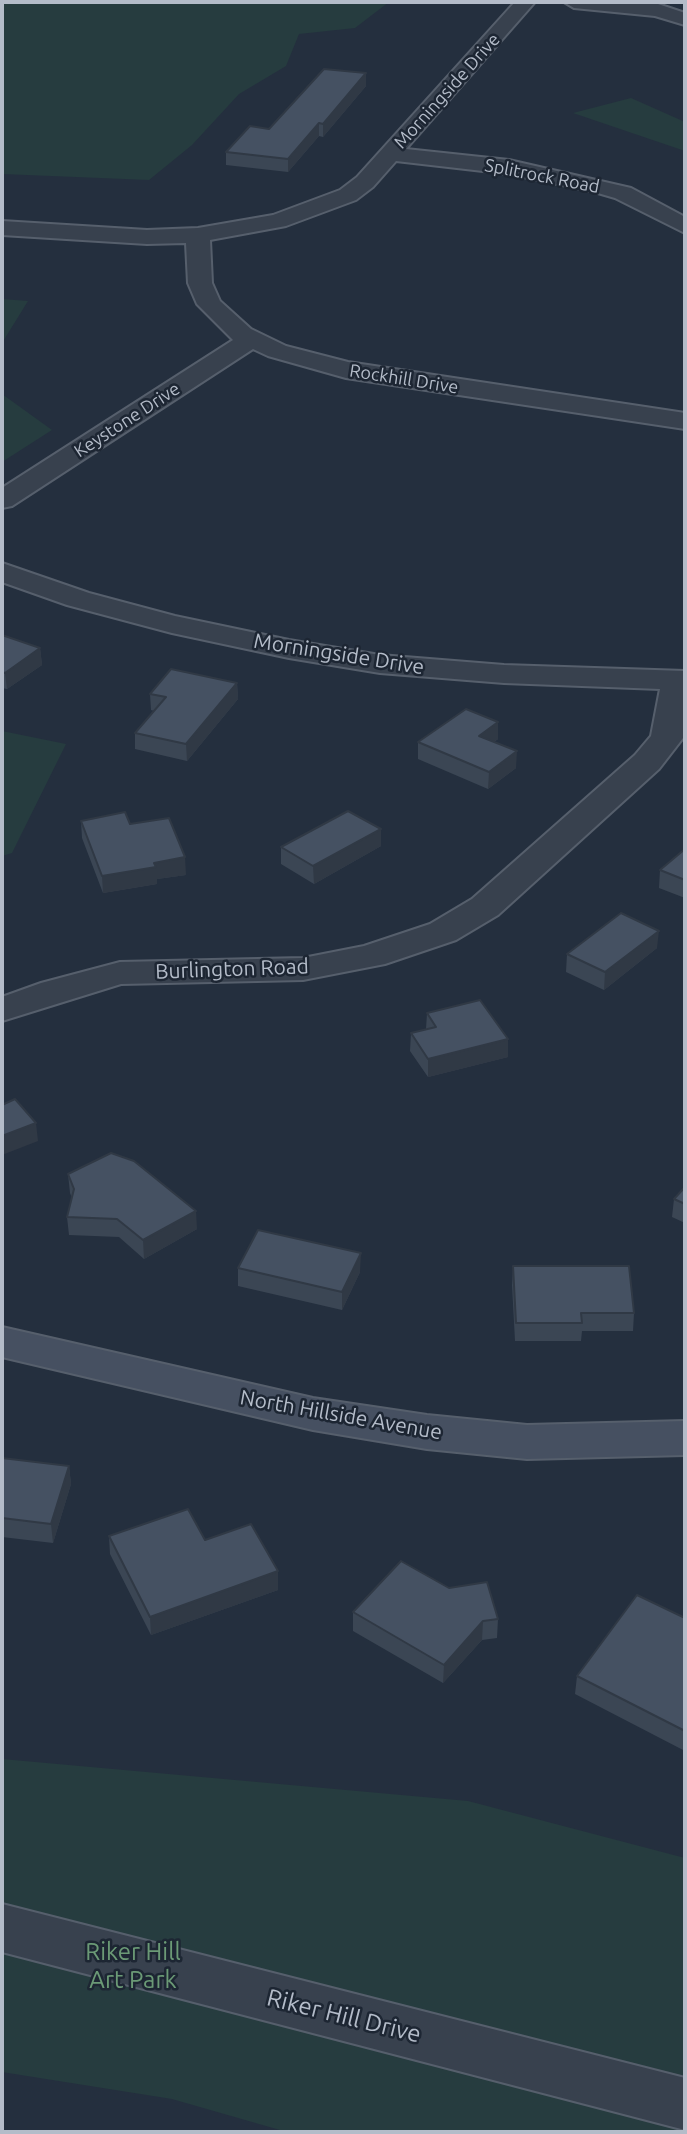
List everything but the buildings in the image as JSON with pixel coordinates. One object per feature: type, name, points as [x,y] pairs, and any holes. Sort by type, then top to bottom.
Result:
[{"type":"street","name":"Morningside Drive","points":[[2,228],[147,237],[198,235],[278,221],[348,195],[365,182],[391,154],[525,2]]},
{"type":"street","points":[[574,2],[640,8],[685,19]]},
{"type":"street","name":"Splitrock Road","points":[[391,154],[509,167],[595,185],[623,194],[685,226]]},
{"type":"street","name":"Rockhill Drive","points":[[198,235],[203,294],[223,319],[251,339],[298,358],[346,370],[685,421]]},
{"type":"street","name":"Keystone Drive","points":[[2,500],[251,339]]},
{"type":"street","name":"Morningside Drive","points":[[2,572],[78,599],[172,624],[380,664],[504,674],[681,680]]},
{"type":"street","name":"Burlington Road","points":[[2,1010],[54,991],[120,972],[303,969],[372,956],[443,932],[485,908],[647,762],[667,738],[681,680]]},
{"type":"street","name":"North Hillside Avenue","points":[[2,1342],[300,1411],[427,1432],[527,1442],[685,1438]]},
{"type":"street","name":"Riker Hill Drive","points":[[2,1928],[685,2104]]},
{"type":"green space","points":[[2,2],[389,2],[355,28],[299,34],[286,66],[239,94],[192,145],[149,180],[2,174]]},
{"type":"green space","points":[[631,98],[685,122],[685,151],[573,113]]},
{"type":"green space","points":[[2,299],[28,301],[2,343]]},
{"type":"green space","points":[[2,394],[52,430],[2,462]]},
{"type":"green space","points":[[2,731],[66,744],[12,853],[2,856]]},
{"type":"green space","name":"Riker Hill Art Park","points":[[2,1759],[468,1801],[685,1858],[685,2132],[287,2132],[172,2099],[2,2072]]}]
